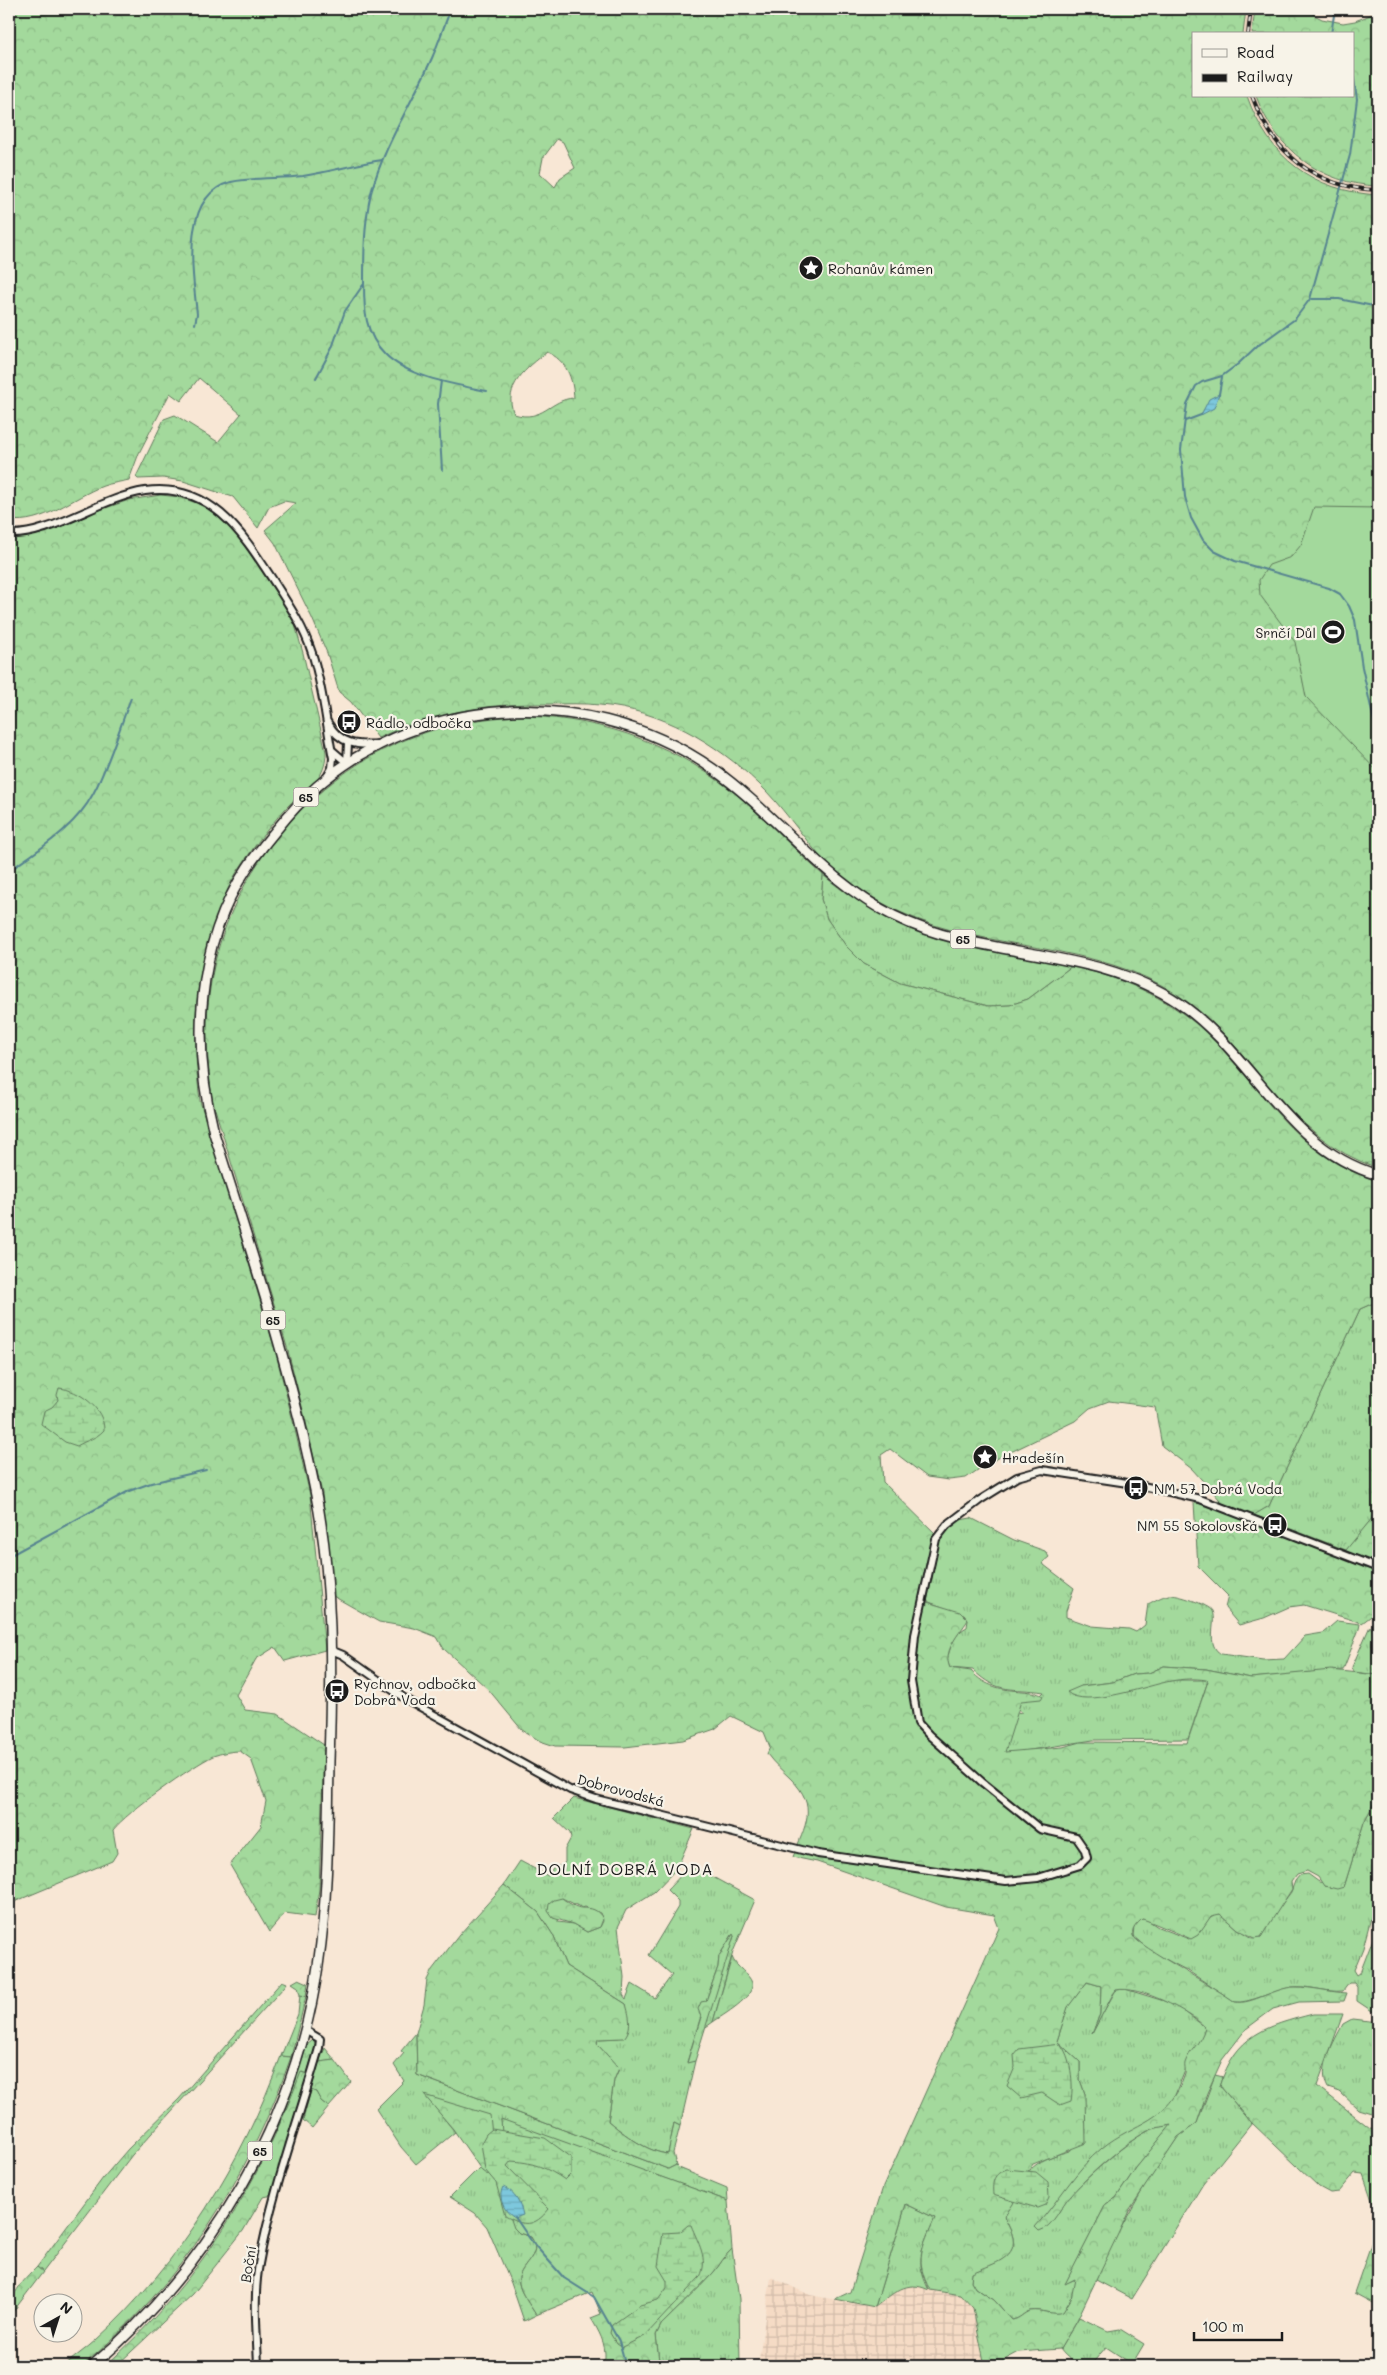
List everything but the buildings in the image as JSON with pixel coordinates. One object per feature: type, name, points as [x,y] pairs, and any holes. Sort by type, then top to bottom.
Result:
[{"type":"main road","name":"65","points":[[92,2366],[121,2340],[167,2292],[223,2217],[243,2183],[269,2131],[291,2075],[305,2030],[318,1967],[324,1908],[331,1650],[316,1494],[281,1348],[212,1125],[206,1100],[200,1041],[201,1012],[208,962],[230,899],[245,870],[271,836],[293,810],[322,783],[347,763],[381,744],[422,727],[462,716],[525,709],[588,715],[650,734],[713,769],[756,803],[858,895],[894,916],[948,936],[1103,967],[1141,982],[1164,994],[1191,1012],[1216,1034],[1288,1118],[1311,1140],[1340,1159],[1378,1175]]},
{"type":"street","points":[[9,534],[28,533],[103,502],[146,491],[183,494],[213,507],[226,516],[245,538],[302,627],[313,656],[333,764],[322,783]]},
{"type":"street","points":[[325,717],[337,735],[348,743],[361,746],[381,744]]},
{"type":"street","points":[[347,763],[348,743]]},
{"type":"street","points":[[330,745],[335,754],[347,763]]},
{"type":"street","name":"Dobrovodská","points":[[331,1650],[343,1655],[412,1702],[570,1790],[818,1854],[1006,1881],[1038,1878],[1080,1865],[1087,1858],[1085,1850],[1076,1837],[1040,1829],[982,1782],[929,1735],[918,1722],[911,1681],[915,1635],[936,1539],[947,1525],[1017,1477],[1042,1470],[1134,1484],[1187,1495],[1378,1568]]},
{"type":"street","name":"Boční","points":[[258,2366],[257,2284],[259,2264],[319,2048],[320,2039],[305,2030]]},
{"type":"shaded area","points":[[1246,9],[1255,9],[1252,32],[1243,32]]},
{"type":"shaded area","points":[[1248,98],[1257,98],[1275,133],[1298,158],[1335,179],[1361,185],[1378,186],[1378,195],[1360,194],[1332,187],[1293,165],[1267,138]]},
{"type":"shaded area","points":[[771,2277],[810,2295],[875,2307],[899,2289],[917,2284],[930,2290],[961,2295],[973,2308],[985,2366],[758,2366]]},
{"type":"green space","points":[[9,9],[1246,9],[1243,32],[1192,32],[1192,98],[1248,98],[1256,118],[1268,137],[1281,154],[1296,167],[1333,187],[1378,195],[1378,1168],[1345,1154],[1318,1135],[1294,1113],[1205,1016],[1178,995],[1146,977],[1112,965],[1077,955],[969,935],[934,925],[889,907],[857,887],[828,864],[775,801],[742,769],[705,742],[666,721],[623,708],[600,705],[503,705],[439,716],[398,729],[378,738],[351,702],[339,692],[327,653],[312,618],[275,543],[265,530],[296,503],[284,501],[269,507],[258,528],[233,497],[183,481],[163,478],[138,479],[136,477],[164,419],[175,415],[218,442],[241,414],[199,378],[181,401],[170,393],[139,453],[129,480],[103,486],[58,509],[34,518],[9,520]],"holes":[[[557,139],[563,142],[575,168],[560,178],[555,187],[540,173],[543,158]],[[547,352],[554,355],[567,370],[572,383],[574,398],[566,399],[532,415],[514,414],[511,395],[518,378]]]},
{"type":"green space","points":[[1255,9],[1303,9],[1322,19],[1343,23],[1355,21],[1378,12],[1378,186],[1357,184],[1338,179],[1320,171],[1303,160],[1288,148],[1275,133],[1257,98],[1354,98],[1354,32],[1252,32]]},
{"type":"green space","points":[[161,495],[179,497],[205,506],[229,522],[293,618],[326,752],[326,759],[319,777],[275,820],[237,871],[223,901],[210,937],[199,983],[197,1006],[196,1053],[200,1101],[275,1350],[310,1495],[325,1650],[285,1661],[275,1647],[256,1659],[236,1695],[245,1710],[278,1714],[324,1745],[319,1889],[315,1917],[285,1913],[269,1932],[230,1865],[261,1826],[266,1801],[251,1759],[240,1751],[220,1754],[203,1761],[160,1790],[120,1822],[113,1830],[117,1853],[112,1861],[9,1904],[9,541],[129,500]]},
{"type":"green space","name":"Srnčí Důl","points":[[1314,507],[1378,508],[1378,772],[1306,697],[1295,642],[1260,595],[1259,580],[1269,565],[1291,557],[1301,545]]},
{"type":"green space","points":[[509,717],[555,718],[613,730],[667,750],[718,780],[752,808],[823,875],[821,899],[827,919],[846,946],[864,964],[900,983],[988,1006],[1010,1005],[1028,999],[1072,966],[1125,982],[1158,998],[1203,1030],[1300,1137],[1348,1169],[1378,1181],[1378,1301],[1360,1309],[1269,1506],[1254,1515],[1346,1550],[1378,1511],[1378,1611],[1362,1623],[1304,1605],[1289,1607],[1264,1618],[1239,1625],[1225,1608],[1228,1596],[1198,1566],[1194,1503],[1220,1500],[1192,1469],[1162,1446],[1155,1407],[1109,1401],[1090,1408],[1075,1421],[988,1463],[966,1478],[949,1480],[927,1477],[890,1449],[881,1455],[883,1482],[940,1538],[927,1602],[960,1612],[968,1620],[950,1649],[948,1662],[950,1668],[971,1671],[982,1681],[995,1687],[1033,1692],[1043,1696],[1041,1699],[1021,1701],[1005,1752],[1063,1747],[1081,1742],[1187,1743],[1208,1681],[1206,1680],[1175,1680],[1102,1697],[1076,1697],[1067,1692],[1081,1686],[1113,1682],[1134,1674],[1149,1673],[1164,1666],[1206,1669],[1251,1678],[1331,1670],[1378,1675],[1378,1795],[1364,1822],[1344,1887],[1337,1889],[1324,1886],[1318,1877],[1307,1871],[1297,1874],[1291,1882],[1292,1889],[1261,1937],[1255,1938],[1237,1929],[1220,1914],[1211,1916],[1198,1935],[1191,1939],[1142,1919],[1134,1929],[1133,1936],[1138,1941],[1235,2002],[1249,2001],[1295,1987],[1347,1993],[1344,2001],[1299,2002],[1273,2009],[1246,2029],[1222,2060],[1207,2093],[1197,2123],[1178,2137],[1130,2209],[1077,2320],[1060,2349],[1019,2352],[1004,2360],[1006,2366],[985,2366],[973,2308],[961,2295],[930,2290],[925,2280],[921,2262],[923,2246],[935,2218],[906,2204],[875,2307],[835,2299],[850,2292],[883,2187],[999,1928],[994,1915],[946,1907],[817,1862],[793,1857],[805,1826],[807,1808],[805,1798],[800,1789],[767,1754],[770,1747],[764,1732],[731,1716],[715,1729],[683,1740],[625,1747],[555,1746],[540,1741],[522,1730],[488,1689],[444,1649],[437,1637],[414,1628],[379,1622],[333,1596],[322,1493],[305,1418],[287,1347],[212,1099],[207,1041],[211,982],[220,944],[234,907],[253,872],[276,839],[302,809],[332,782],[365,760],[415,736],[461,723]],"holes":[[[1087,1982],[1101,1986],[1100,2014],[1092,2034],[1116,1990],[1126,1989],[1150,1995],[1176,2007],[1205,2027],[1201,2038],[1187,2058],[1185,2074],[1170,2102],[1160,2112],[1114,2139],[1092,2157],[1035,2227],[1039,2231],[1049,2225],[1078,2187],[1132,2140],[1152,2129],[1171,2125],[1136,2168],[1116,2198],[1106,2204],[1065,2284],[1075,2279],[1071,2299],[1063,2312],[1030,2311],[1012,2320],[994,2300],[975,2288],[971,2281],[972,2273],[1000,2261],[1011,2252],[1013,2238],[1005,2216],[1013,2204],[1023,2179],[1033,2164],[1086,2143],[1085,2094],[1080,2080],[1080,2062],[1057,2041],[1068,2007]]]},
{"type":"green space","points":[[823,875],[853,898],[883,916],[912,929],[971,947],[1072,966],[1028,999],[1010,1005],[988,1006],[900,983],[864,964],[846,946],[827,919],[821,899]]},
{"type":"green space","points":[[1378,1301],[1378,1511],[1346,1551],[1253,1515],[1269,1506],[1360,1309]]},
{"type":"green space","points":[[59,1388],[74,1392],[89,1402],[100,1414],[104,1430],[77,1446],[65,1442],[41,1424],[44,1411],[52,1407],[58,1400]]},
{"type":"green space","points":[[971,1518],[1014,1540],[1045,1551],[1049,1557],[1043,1562],[1044,1565],[1074,1588],[1066,1611],[1066,1617],[1092,1626],[1129,1629],[1136,1632],[1145,1625],[1148,1604],[1173,1595],[1192,1600],[1212,1611],[1212,1640],[1216,1650],[1221,1654],[1263,1660],[1284,1659],[1305,1636],[1323,1633],[1337,1621],[1360,1624],[1359,1629],[1343,1670],[1251,1678],[1206,1669],[1164,1666],[1149,1673],[1134,1674],[1113,1682],[1081,1686],[1073,1696],[1089,1696],[1174,1680],[1206,1680],[1208,1681],[1188,1739],[1093,1740],[1005,1754],[1003,1750],[1016,1713],[1022,1712],[1017,1708],[1019,1700],[1040,1696],[1044,1692],[998,1687],[982,1678],[973,1670],[950,1668],[947,1660],[951,1646],[959,1633],[967,1627],[968,1620],[964,1615],[929,1602],[927,1599],[940,1538],[960,1520]]},
{"type":"green space","points":[[1370,1626],[1378,1637],[1378,1675],[1354,1672],[1352,1667]]},
{"type":"green space","points":[[1378,1795],[1378,1891],[1363,1948],[1354,1970],[1357,1975],[1360,1973],[1378,1926],[1378,2015],[1357,2001],[1357,1987],[1354,1983],[1349,1983],[1343,1991],[1292,1987],[1247,2001],[1235,2002],[1188,1971],[1150,1951],[1133,1936],[1134,1926],[1142,1919],[1146,1919],[1158,1927],[1189,1939],[1207,1920],[1220,1914],[1237,1929],[1252,1938],[1261,1937],[1300,1875],[1308,1874],[1319,1882],[1344,1887],[1364,1822]]},
{"type":"green space","points":[[574,1798],[694,1829],[677,1868],[654,1892],[626,1910],[618,1927],[624,1977],[623,1995],[626,1999],[632,1984],[655,1998],[672,1975],[649,1955],[678,1907],[678,1901],[667,1890],[689,1867],[698,1869],[755,1900],[733,1952],[713,2022],[703,2029],[734,1936],[732,1935],[719,1956],[718,1967],[706,2001],[699,2013],[701,2016],[687,2062],[695,2061],[680,2126],[674,2123],[668,2154],[660,2153],[644,2146],[628,2137],[608,2121],[614,2080],[619,2069],[597,2044],[598,2039],[619,2038],[629,2027],[626,2004],[566,1966],[553,1935],[538,1912],[504,1885],[520,1861],[548,1876],[555,1866],[562,1866],[565,1862],[565,1849],[571,1838],[570,1833],[554,1818]],"holes":[[[562,1898],[582,1908],[585,1907],[600,1913],[603,1921],[600,1927],[587,1932],[573,1924],[558,1922]]]},
{"type":"green space","points":[[504,1885],[538,1912],[553,1935],[566,1966],[626,2004],[629,2017],[629,2030],[627,2034],[624,2038],[598,2039],[597,2044],[619,2068],[614,2080],[608,2121],[628,2137],[644,2146],[660,2153],[668,2154],[674,2123],[680,2126],[673,2153],[676,2165],[668,2169],[417,2075],[416,2033],[424,2005],[427,1980],[432,1970],[459,1935]]},
{"type":"green space","points":[[562,1898],[577,1907],[597,1911],[603,1919],[600,1927],[587,1932],[573,1924],[553,1918],[548,1911],[549,1904],[554,1900]]},
{"type":"green space","points":[[733,1934],[734,1936],[695,2061],[687,2063],[701,2017],[698,2009],[701,2002],[706,2001],[718,1967],[719,1956]]},
{"type":"green space","points":[[732,1957],[750,1979],[752,1988],[744,2000],[713,2022]]},
{"type":"green space","points":[[299,1979],[308,1983],[306,1996],[300,1995],[298,1987],[292,1983]]},
{"type":"green space","points":[[282,1981],[287,1983],[284,1987],[132,2155],[43,2272],[37,2267],[103,2178],[128,2149],[179,2099]]},
{"type":"green space","points":[[1087,1982],[1101,1986],[1100,2014],[1095,2027],[1116,1990],[1125,1989],[1174,2004],[1205,2027],[1203,2036],[1193,2051],[1173,2100],[1157,2116],[1102,2148],[1086,2164],[1036,2227],[1049,2223],[1072,2193],[1123,2148],[1144,2133],[1155,2128],[1172,2125],[1136,2168],[1116,2198],[1106,2204],[1066,2283],[1076,2279],[1071,2299],[1063,2313],[1030,2311],[1012,2320],[994,2300],[975,2288],[971,2281],[972,2272],[993,2264],[1011,2251],[1013,2238],[1005,2216],[1027,2174],[1042,2161],[1069,2151],[1085,2094],[1080,2080],[1080,2062],[1057,2041],[1068,2006]]},
{"type":"green space","points":[[300,1995],[306,1996],[291,2057],[281,2056],[298,2014]]},
{"type":"green space","points":[[1313,2014],[1343,2014],[1317,2086],[1370,2128],[1378,2129],[1378,2218],[1363,2174],[1355,2173],[1339,2192],[1330,2193],[1319,2187],[1252,2123],[1220,2086],[1226,2069],[1234,2055],[1254,2035],[1281,2023]]},
{"type":"green space","points":[[1352,2019],[1378,2022],[1378,2115],[1358,2109],[1340,2092],[1328,2088],[1325,2080],[1324,2072],[1331,2047],[1343,2024]]},
{"type":"green space","points":[[416,2033],[417,2075],[668,2169],[676,2165],[679,2168],[727,2188],[728,2201],[501,2120],[519,2233],[531,2237],[535,2250],[519,2277],[520,2287],[536,2315],[524,2321],[511,2283],[487,2227],[475,2213],[450,2197],[480,2167],[482,2171],[495,2176],[425,2095],[455,2132],[416,2164],[401,2147],[376,2109],[404,2081],[394,2065],[404,2053],[401,2051]]},
{"type":"green space","points":[[313,2040],[316,2044],[307,2074],[302,2072],[277,2135],[275,2134],[307,2045]]},
{"type":"green space","points":[[1060,2044],[1067,2055],[1071,2071],[1071,2101],[1060,2105],[1042,2093],[1021,2098],[1007,2086],[1015,2067],[1014,2055],[1019,2049]]},
{"type":"green space","points":[[325,2048],[335,2060],[319,2062]]},
{"type":"green space","points":[[281,2056],[291,2057],[274,2102],[255,2145],[233,2186],[208,2226],[181,2264],[151,2300],[118,2334],[82,2366],[64,2366],[96,2340],[127,2310],[155,2278],[206,2209],[248,2134]]},
{"type":"green space","points":[[335,2060],[351,2082],[329,2107],[321,2101],[316,2092],[311,2090],[319,2062]]},
{"type":"green space","points":[[301,2072],[307,2074],[274,2195],[263,2197],[243,2231],[193,2294],[116,2366],[105,2366],[139,2334],[169,2301],[197,2267],[222,2231],[265,2155],[284,2115]]},
{"type":"green space","points":[[1215,2075],[1223,2077],[1220,2086],[1252,2123],[1203,2184],[1132,2299],[1096,2280],[1110,2247],[1146,2184],[1178,2137],[1197,2123]]},
{"type":"green space","points":[[311,2090],[316,2092],[321,2101],[329,2107],[312,2128],[303,2120]]},
{"type":"green space","points":[[424,2095],[490,2115],[496,2176],[482,2171],[453,2129]]},
{"type":"green space","points":[[501,2119],[728,2201],[732,2249],[713,2273],[661,2325],[656,2335],[659,2361],[650,2366],[596,2366],[605,2359],[605,2353],[601,2338],[591,2318],[601,2314],[592,2292],[536,2315],[519,2283],[519,2277],[535,2250],[531,2237],[519,2233],[514,2228],[507,2208]]},
{"type":"green space","points":[[492,2129],[545,2138],[571,2157],[571,2174],[565,2180],[533,2164],[511,2161],[507,2166],[549,2209],[538,2220],[523,2223],[505,2216],[496,2183],[485,2170],[481,2143],[486,2134]]},
{"type":"green space","points":[[1007,2169],[1036,2172],[1048,2182],[1049,2197],[1045,2205],[1037,2208],[993,2195],[994,2179],[999,2173]]},
{"type":"green space","points":[[906,2204],[935,2218],[923,2246],[921,2262],[924,2280],[929,2290],[914,2286],[900,2289],[875,2307]]},
{"type":"green space","points":[[1378,2224],[1378,2306],[1354,2293]]},
{"type":"green space","points":[[688,2225],[691,2225],[702,2251],[703,2264],[700,2277],[645,2336],[622,2347],[616,2343],[610,2333],[612,2325],[640,2305],[658,2300],[667,2288],[667,2281],[658,2266],[663,2233],[680,2232]]},
{"type":"green space","points":[[732,2249],[739,2299],[740,2366],[650,2366],[659,2361],[656,2335],[661,2325],[713,2273]]},
{"type":"green space","points":[[37,2267],[43,2272],[9,2317],[11,2302],[17,2289]]},
{"type":"green space","points":[[1079,2317],[1108,2331],[1120,2329],[1144,2344],[1132,2364],[1106,2347],[1090,2366],[1077,2363],[1066,2356],[1060,2349]]},
{"type":"water","points":[[1219,394],[1214,408],[1201,415],[1209,399]]},
{"type":"water","points":[[503,2187],[517,2198],[523,2215],[515,2218],[505,2209],[501,2196]]},
{"type":"waterway","points":[[451,9],[432,58],[383,158],[371,193],[365,238],[364,303],[367,321],[373,338],[378,346],[394,362],[406,369],[433,379],[487,391]]},
{"type":"waterway","points":[[1331,32],[1335,9]]},
{"type":"waterway","points":[[1354,80],[1357,99],[1350,155],[1310,299],[1295,319],[1256,347],[1238,364],[1222,376],[1202,382],[1196,386],[1187,404],[1181,450],[1185,497],[1191,518],[1203,540],[1214,551],[1235,561],[1329,588],[1340,594],[1349,606],[1355,620],[1362,667],[1378,739]]},
{"type":"waterway","points":[[195,324],[197,314],[193,278],[193,238],[196,219],[203,203],[214,190],[240,180],[303,176],[382,160]]},
{"type":"waterway","points":[[316,378],[332,348],[345,311],[363,285]]},
{"type":"waterway","points":[[1312,299],[1339,299],[1378,307]]},
{"type":"waterway","points":[[1219,394],[1222,377]]},
{"type":"waterway","points":[[441,381],[438,404],[442,470]]},
{"type":"waterway","points":[[1185,421],[1201,415]]},
{"type":"waterway","points":[[9,871],[56,837],[85,806],[104,771],[131,698]]},
{"type":"waterway","points":[[9,1556],[129,1491],[151,1483],[206,1470]]},
{"type":"waterway","points":[[515,2217],[532,2242],[564,2278],[594,2297],[619,2341],[626,2366]]},
{"type":"tram line","points":[[1351,9],[1373,9]]},
{"type":"railway","points":[[1248,32],[1251,9]]},
{"type":"railway","points":[[1253,98],[1272,135],[1285,151],[1300,164],[1316,175],[1335,183],[1356,188],[1378,190]]},
{"type":"place","name":"Rohanův kámen","points":[[811,268]]},
{"type":"place","name":"Srnčí Důl","points":[[1333,632]]},
{"type":"place","name":"Rádlo, odbočka","points":[[349,722]]},
{"type":"place","name":"Hradešín","points":[[985,1457]]},
{"type":"place","name":"NM 57 Dobrá Voda","points":[[1136,1488]]},
{"type":"place","name":"NM 55 Sokolovská","points":[[1275,1525]]},
{"type":"place","name":"Rychnov, odbočka Dobrá Voda","points":[[337,1691]]},
{"type":"district","name":"DOLNÍ DOBRÁ VODA","points":[[625,1868]]}]
